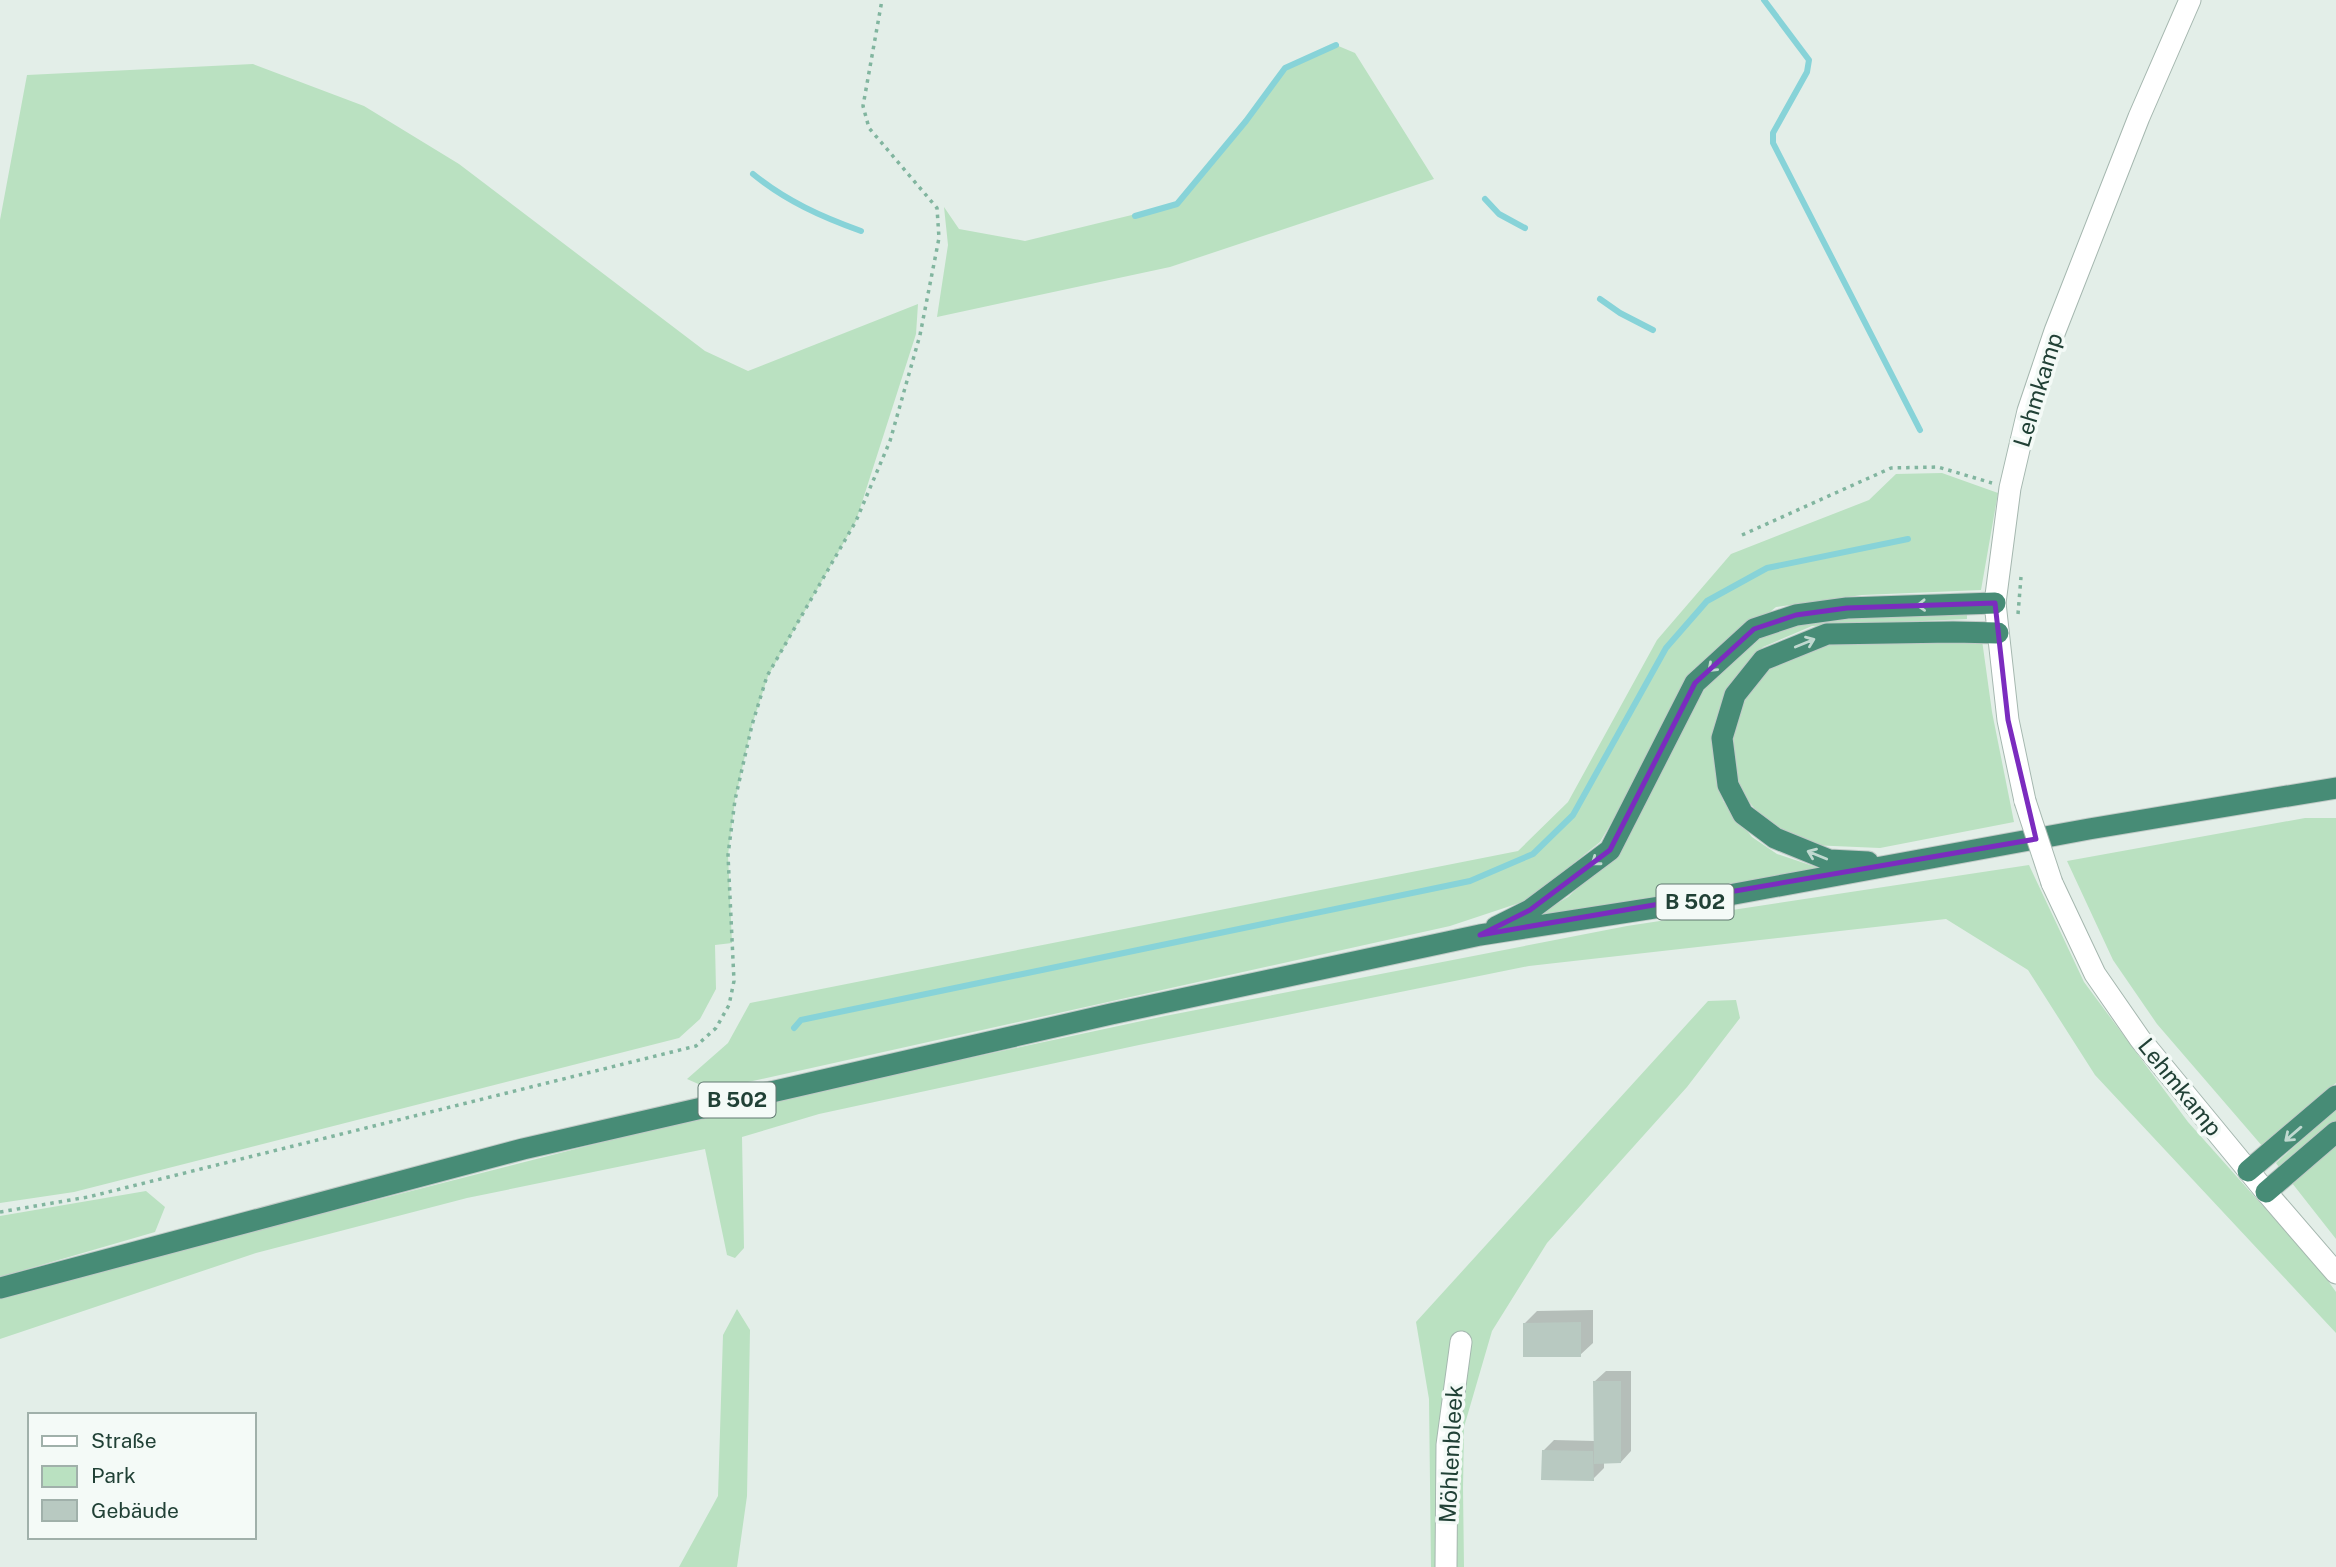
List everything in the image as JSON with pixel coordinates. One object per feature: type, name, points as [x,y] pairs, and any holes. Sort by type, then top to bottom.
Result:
[{"type":"highway","points":[[1480,935],[1530,909],[1610,850],[1695,683],[1754,629],[1796,615],[1847,608],[1995,603]]},
{"type":"highway","points":[[1909,863],[1829,860],[1775,838],[1743,814],[1728,785],[1722,738],[1735,695],[1763,660],[1827,634],[2008,629]]},
{"type":"highway","name":"B 502","points":[[0,1288],[523,1149],[1111,1014],[1480,935],[1694,902],[2089,829],[2333,790]]},
{"type":"highway","points":[[2248,1171],[2336,1096]]},
{"type":"highway","points":[[2266,1192],[2336,1132]]},
{"type":"street","name":"Lehmkamp","points":[[2190,0],[2144,104],[2054,331],[2028,411],[2010,488],[1995,603],[2008,629],[2008,720],[2025,801],[2052,883],[2103,985],[2140,1039],[2336,1273]]},
{"type":"street","name":"Möhlenbleek","points":[[1446,1567],[1447,1445],[1461,1342]]},
{"type":"path","points":[[0,1212],[88,1197],[696,1046],[716,1028],[729,1005],[734,981],[728,855],[735,800],[752,725],[768,676],[856,520],[890,441],[920,335],[939,238],[937,208],[869,128],[863,106],[882,0]]},
{"type":"path","points":[[1742,535],[1891,468],[1938,467],[2010,488]]},
{"type":"path","points":[[2008,629],[2021,576]]},
{"type":"highlighted area","points":[[1995,603],[2008,720],[2036,839],[1480,935],[1530,910],[1610,850],[1695,683],[1754,629],[1796,615],[1847,608]]},
{"type":"green space","points":[[1336,45],[1355,53],[1434,179],[1170,267],[937,317],[948,245],[944,207],[959,229],[1025,241],[1177,204],[1285,68]]},
{"type":"green space","points":[[253,64],[364,106],[459,164],[705,351],[748,371],[918,304],[916,334],[856,521],[768,676],[752,725],[735,800],[728,855],[732,943],[715,945],[716,989],[700,1019],[679,1038],[74,1192],[0,1203],[0,220],[27,75]]},
{"type":"green space","points":[[1942,473],[1998,493],[1981,590],[1862,595],[1776,607],[1688,679],[1640,774],[1600,842],[1528,900],[1450,926],[712,1090],[687,1079],[728,1043],[750,1003],[1518,851],[1568,802],[1657,640],[1731,554],[1869,500],[1896,474]]},
{"type":"green space","points":[[1967,610],[1967,619],[1812,626],[1763,647],[1728,689],[1712,734],[1723,801],[1752,837],[1777,854],[1822,869],[1528,921],[1568,897],[1606,862],[1681,725],[1711,680],[1756,637],[1799,619]]},
{"type":"green space","points":[[1982,640],[1992,712],[2014,822],[1880,848],[1810,845],[1762,818],[1743,794],[1732,768],[1732,728],[1742,699],[1774,663],[1822,642]]},
{"type":"green space","points":[[2305,818],[2336,818],[2336,1083],[2263,1147],[2157,1024],[2113,960],[2067,861]]},
{"type":"green space","points":[[2029,865],[2084,982],[2188,1122],[2321,1271],[2336,1292],[2336,1333],[2095,1075],[2028,970],[1946,919],[1529,966],[1139,1045],[819,1114],[742,1137],[744,1248],[735,1258],[727,1255],[705,1149],[467,1198],[256,1253],[0,1339],[0,1299],[728,1110],[1165,1016],[1627,926]]},
{"type":"green space","points":[[1736,1000],[1740,1018],[1687,1087],[1547,1243],[1492,1331],[1464,1427],[1464,1567],[1431,1567],[1429,1399],[1416,1322],[1708,1001]]},
{"type":"green space","points":[[2336,1109],[2336,1121],[2281,1170],[2276,1163]]},
{"type":"green space","points":[[2336,1143],[2336,1239],[2292,1183]]},
{"type":"green space","points":[[146,1191],[165,1207],[155,1232],[0,1277],[0,1216]]},
{"type":"green space","points":[[737,1309],[750,1330],[747,1496],[737,1567],[679,1567],[718,1496],[723,1335]]},
{"type":"building","points":[[1581,1322],[1581,1357],[1523,1357],[1523,1323]]},
{"type":"building","points":[[1593,1381],[1621,1381],[1621,1463],[1594,1464]]},
{"type":"building","points":[[1542,1450],[1593,1451],[1594,1481],[1541,1480]]},
{"type":"waterway","points":[[1764,0],[1809,60],[1807,72],[1773,133],[1773,143],[1920,430]]},
{"type":"waterway","points":[[1135,216],[1177,204],[1246,121],[1285,68],[1336,45]]},
{"type":"waterway","points":[[753,174],[805,207],[861,231]]},
{"type":"waterway","points":[[1485,199],[1499,214],[1525,228]]},
{"type":"waterway","points":[[1600,299],[1653,330]]},
{"type":"waterway","points":[[794,1028],[801,1020],[1470,881],[1533,854],[1573,815],[1666,648],[1707,601],[1767,568],[1908,539]]}]
